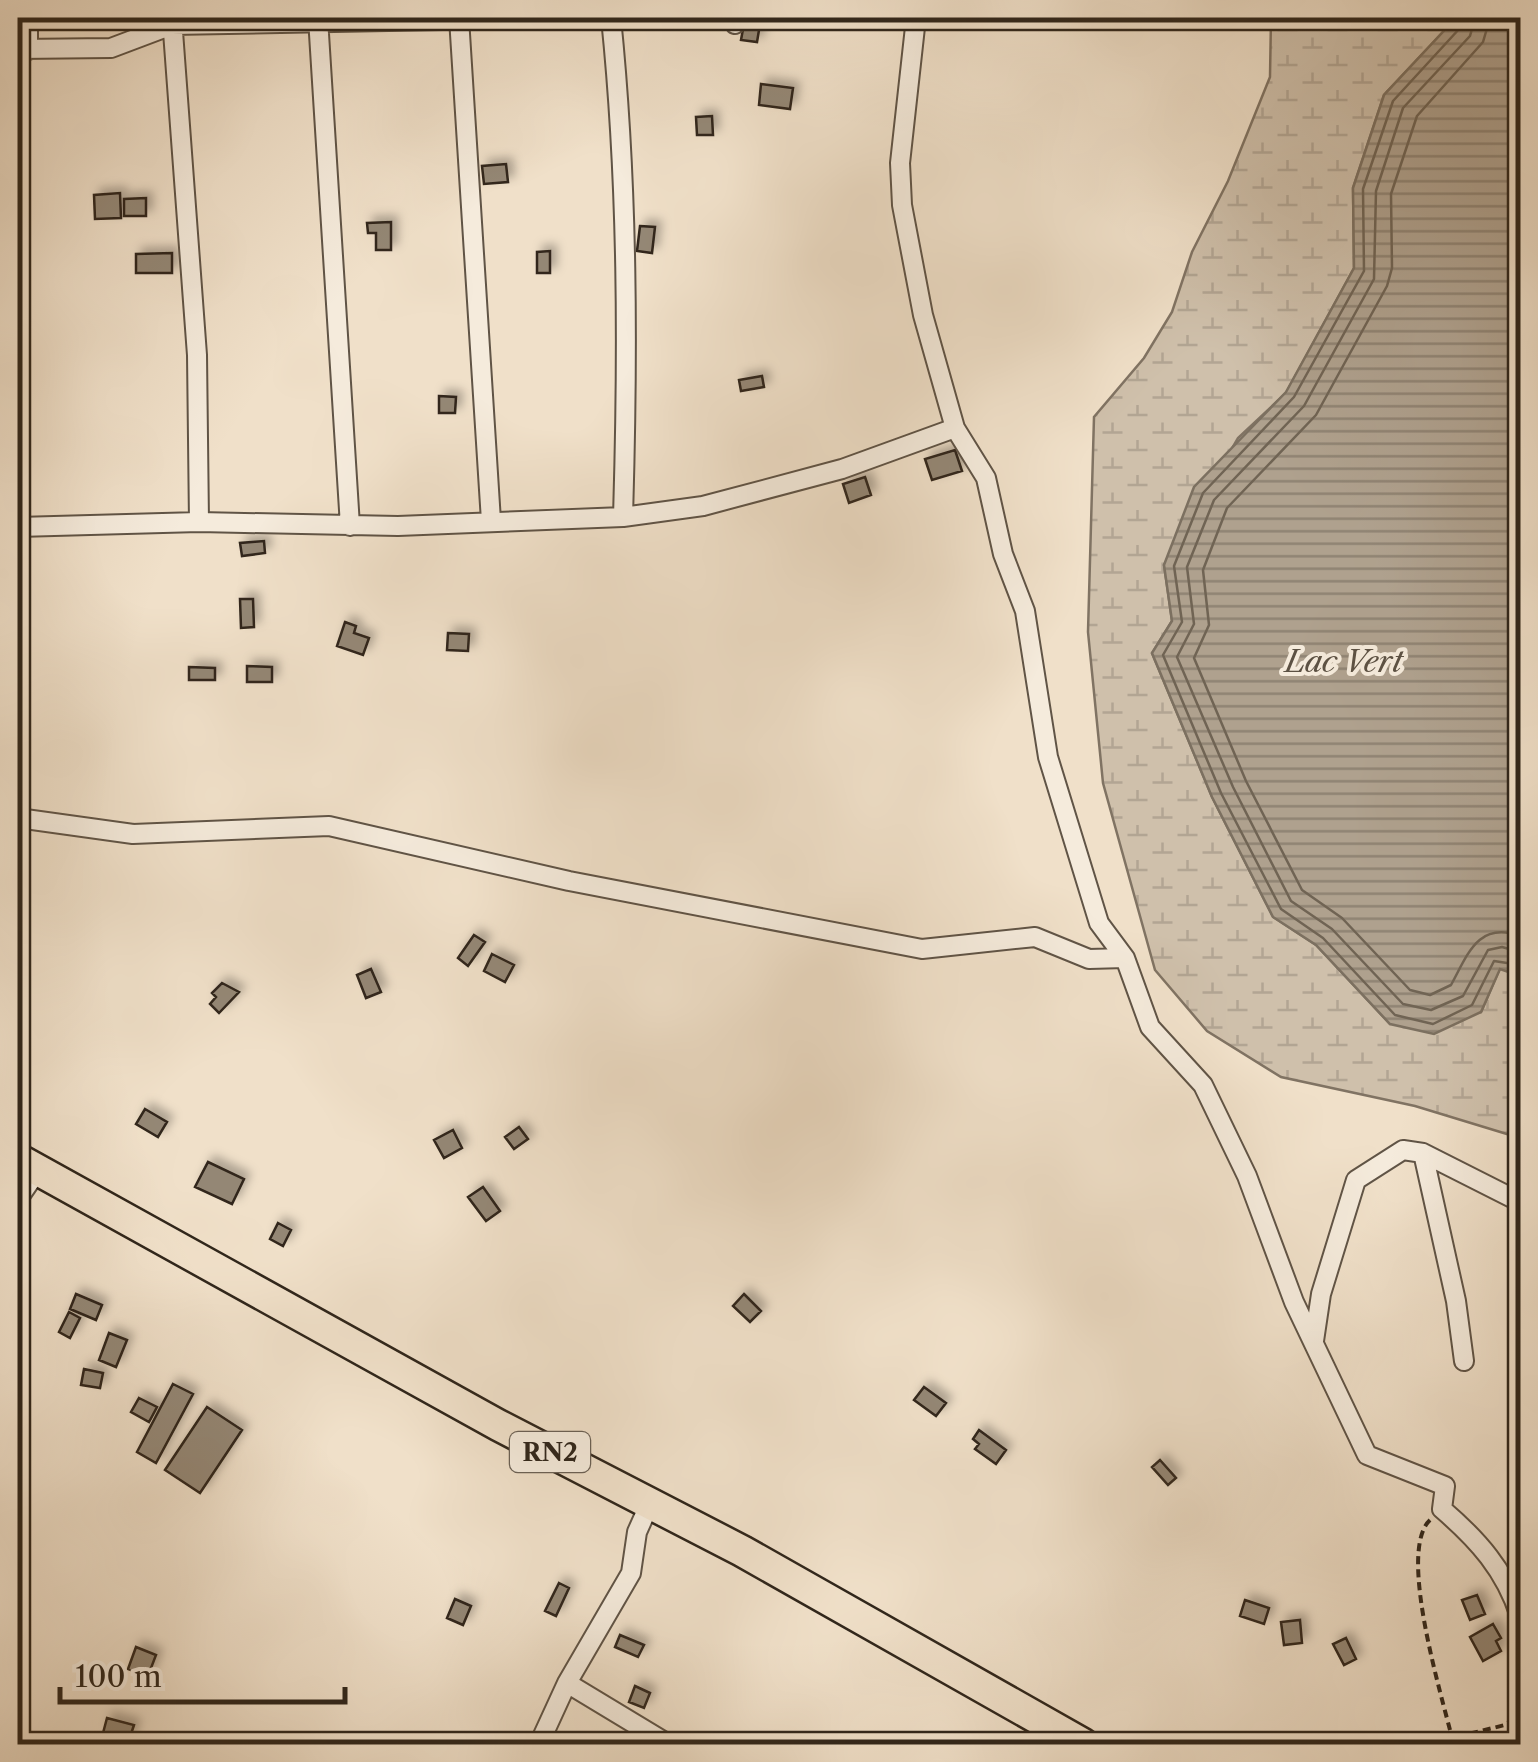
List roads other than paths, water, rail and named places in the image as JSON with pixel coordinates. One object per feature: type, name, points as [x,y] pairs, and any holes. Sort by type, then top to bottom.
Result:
[{"type":"highway","name":"RN2","points":[[28,1165],[498,1425],[650,1503],[1070,1742]]},
{"type":"street","points":[[28,18],[23,50],[111,48],[172,21],[553,18]]},
{"type":"street","points":[[611,18],[620,108],[627,380],[623,517]]},
{"type":"street","points":[[916,18],[900,162],[902,206],[923,315],[955,428],[986,478],[1003,554],[1025,610],[1048,757],[1099,923],[1125,958],[1150,1027],[1203,1085],[1248,1176],[1314,1342],[1366,1455],[1446,1486],[1442,1509],[1475,1538],[1501,1571],[1520,1616]]},
{"type":"street","points":[[319,20],[350,526]]},
{"type":"street","points":[[459,20],[490,521]]},
{"type":"street","points":[[172,21],[197,355],[199,522]]},
{"type":"street","points":[[18,527],[199,522],[350,526],[623,517],[703,506],[842,469],[955,428]]},
{"type":"street","points":[[18,818],[133,834],[329,826],[624,892],[922,949],[1035,938],[1090,959],[1125,958]]},
{"type":"street","points":[[1314,1342],[1321,1294],[1356,1180],[1403,1150],[1423,1153],[1520,1202]]},
{"type":"street","points":[[1423,1153],[1456,1301],[1464,1361]]},
{"type":"street","points":[[18,1199],[28,1165]]},
{"type":"street","points":[[539,1744],[567,1683],[631,1573],[636,1532],[650,1503]]},
{"type":"street","points":[[567,1683],[668,1744]]},
{"type":"water","name":"Lac Vert","points":[[1456,18],[1520,18],[1520,976],[1500,969],[1481,1012],[1434,1034],[1390,1024],[1316,945],[1273,917],[1212,797],[1152,653],[1172,621],[1164,565],[1194,487],[1286,392],[1354,268],[1353,188],[1384,95]]}]
